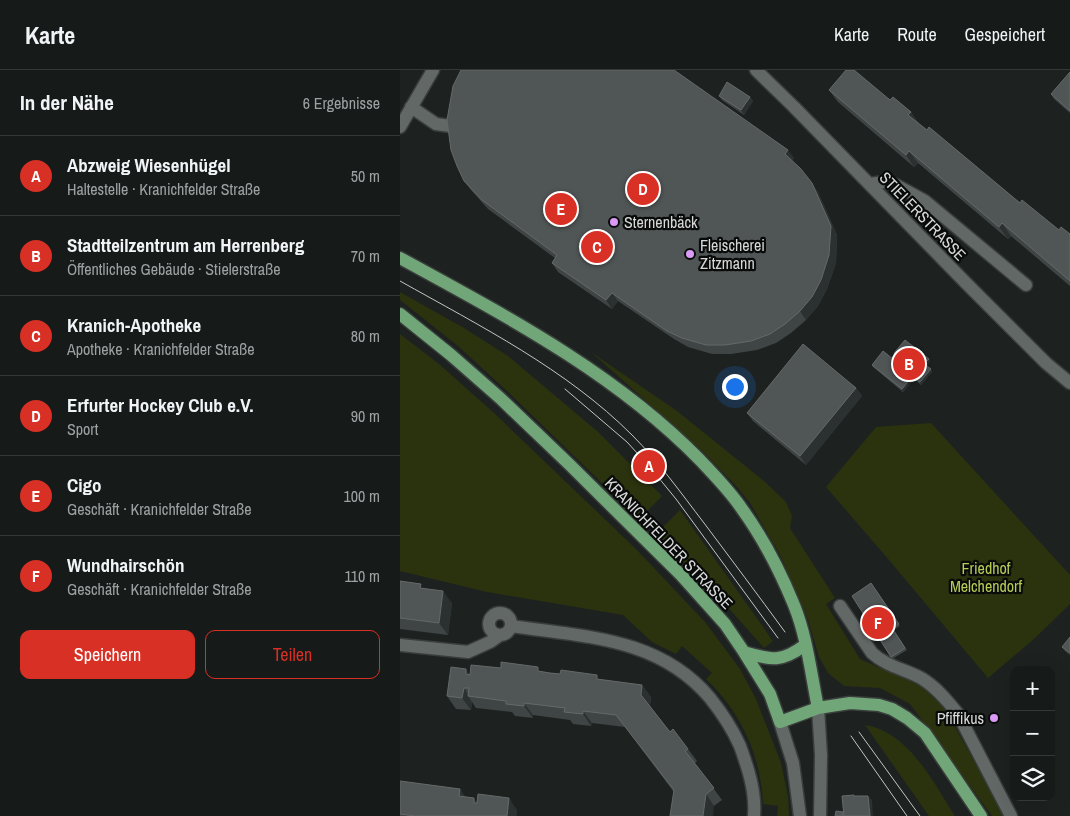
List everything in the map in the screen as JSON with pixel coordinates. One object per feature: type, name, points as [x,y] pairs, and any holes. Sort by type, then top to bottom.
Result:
[{"type":"main road","points":[[400,258],[546,340],[611,383],[680,440],[715,476],[741,507],[776,564],[795,607],[818,708]]},
{"type":"main road","name":"KRANICHFELDER STRASSE","points":[[400,314],[500,398],[681,575],[725,624],[744,652],[770,694],[780,722]]},
{"type":"main road","points":[[744,652],[772,660],[793,654],[805,645]]},
{"type":"main road","points":[[780,722],[818,708],[850,703],[865,703],[892,709],[925,733],[981,816]]},
{"type":"street","name":"STIELERSTRASSE","points":[[756,70],[978,296],[1046,363],[1070,383]]},
{"type":"street","points":[[400,128],[428,72]]},
{"type":"street","points":[[412,107],[436,124],[450,126]]},
{"type":"street","points":[[870,184],[884,182],[896,185],[925,201],[1026,285]]},
{"type":"street","points":[[840,606],[872,653],[878,658],[925,681],[950,704],[958,714],[1011,816]]},
{"type":"street","points":[[500,635],[490,629],[489,621],[494,614],[501,612],[508,615],[512,626]]},
{"type":"street","points":[[400,645],[468,652],[500,635],[506,634],[512,626]]},
{"type":"street","points":[[512,626],[595,638],[629,646],[648,652],[671,663],[688,676],[705,692],[733,730],[745,759],[752,783],[755,807],[754,816]]},
{"type":"street","points":[[818,708],[821,755],[820,816]]},
{"type":"street","points":[[780,722],[793,764],[800,816]]},
{"type":"green space","points":[[400,292],[464,328],[508,356],[597,431],[662,496],[639,519],[458,346],[400,300]]},
{"type":"green space","points":[[400,334],[439,364],[494,413],[638,551],[705,622],[740,669],[756,699],[781,763],[788,796],[789,816],[777,816],[778,806],[763,804],[758,769],[747,736],[739,720],[706,679],[712,673],[682,646],[676,654],[652,642],[623,615],[487,592],[400,571]]},
{"type":"green space","points":[[591,352],[677,411],[764,481],[786,502],[792,516],[790,528],[835,598],[826,604],[860,659],[921,686],[941,705],[953,723],[1004,816],[992,816],[910,704],[880,688],[844,686],[828,673],[819,657],[808,620],[781,557],[750,503],[703,452]]},
{"type":"green space","name":"Friedhof Melchendorf","points":[[931,423],[1070,575],[1070,604],[1035,638],[988,678],[826,487],[876,427]]},
{"type":"green space","points":[[680,510],[773,641],[764,648],[725,604],[654,536]]},
{"type":"green space","points":[[865,725],[895,737],[907,748],[928,774],[955,816],[929,816]]},
{"type":"building","points":[[461,70],[674,70],[788,150],[785,154],[812,183],[831,226],[829,255],[821,280],[812,297],[800,311],[770,334],[751,341],[725,345],[706,345],[682,338],[667,331],[612,293],[606,300],[552,263],[557,255],[482,200],[464,181],[451,150],[447,120],[453,86]]},
{"type":"building","points":[[846,70],[854,70],[890,100],[893,97],[911,112],[908,115],[927,130],[929,127],[1020,203],[1022,200],[1059,230],[1061,227],[1070,234],[1070,281],[1002,223],[999,227],[909,151],[906,155],[829,90]]},
{"type":"building","points":[[1070,72],[1070,111],[1051,94]]},
{"type":"building","points":[[727,82],[750,97],[741,110],[719,96]]},
{"type":"building","points":[[905,340],[929,359],[924,364],[931,369],[920,382],[912,377],[902,389],[872,365],[883,351],[893,359],[896,355],[894,353]]},
{"type":"building","points":[[803,344],[856,388],[800,456],[747,413]]},
{"type":"building","points":[[400,581],[421,584],[420,588],[443,591],[439,623],[400,618]]},
{"type":"building","points":[[871,583],[899,624],[892,628],[905,648],[891,657],[852,596]]},
{"type":"building","points":[[1070,637],[1070,653],[1062,647]]},
{"type":"building","points":[[501,662],[538,667],[538,671],[550,673],[560,674],[561,670],[597,675],[597,679],[642,685],[641,695],[670,732],[673,729],[688,749],[685,751],[714,788],[706,794],[703,816],[670,816],[674,790],[616,715],[583,711],[583,714],[564,712],[565,708],[524,703],[524,706],[506,704],[506,701],[468,696],[469,688],[464,688],[462,698],[447,696],[451,667],[466,669],[466,674],[470,675],[471,665],[501,668]]},
{"type":"building","points":[[400,781],[460,789],[459,796],[474,798],[474,803],[477,803],[478,794],[509,798],[507,816],[415,816],[400,814]]},
{"type":"building","points":[[842,796],[868,796],[870,816],[844,816]]},
{"type":"building","points":[[836,811],[843,812],[843,816],[835,816]]},
{"type":"tram line","points":[[400,281],[521,350],[579,389],[606,411],[642,445],[661,467],[785,632]]},
{"type":"tram line","points":[[565,389],[627,442],[649,466],[676,499],[778,638]]},
{"type":"tram line","points":[[859,732],[920,816]]},
{"type":"tram line","points":[[851,736],[907,816]]},
{"type":"place","name":"Erfurter Hockey Club e.V.","points":[[643,189]]},
{"type":"place","name":"Cigo","points":[[561,209]]},
{"type":"place","name":"Sternenbäck","points":[[614,222]]},
{"type":"place","name":"Kranich-Apotheke","points":[[597,247]]},
{"type":"place","name":"Fleischerei Zitzmann","points":[[690,254]]},
{"type":"place","name":"Stadtteilzentrum am Herrenberg","points":[[909,364]]},
{"type":"place","name":"Abzweig Wiesenhügel","points":[[649,466]]},
{"type":"place","name":"Wundhairschön","points":[[878,623]]},
{"type":"place","name":"Pfiffikus","points":[[994,718]]}]
